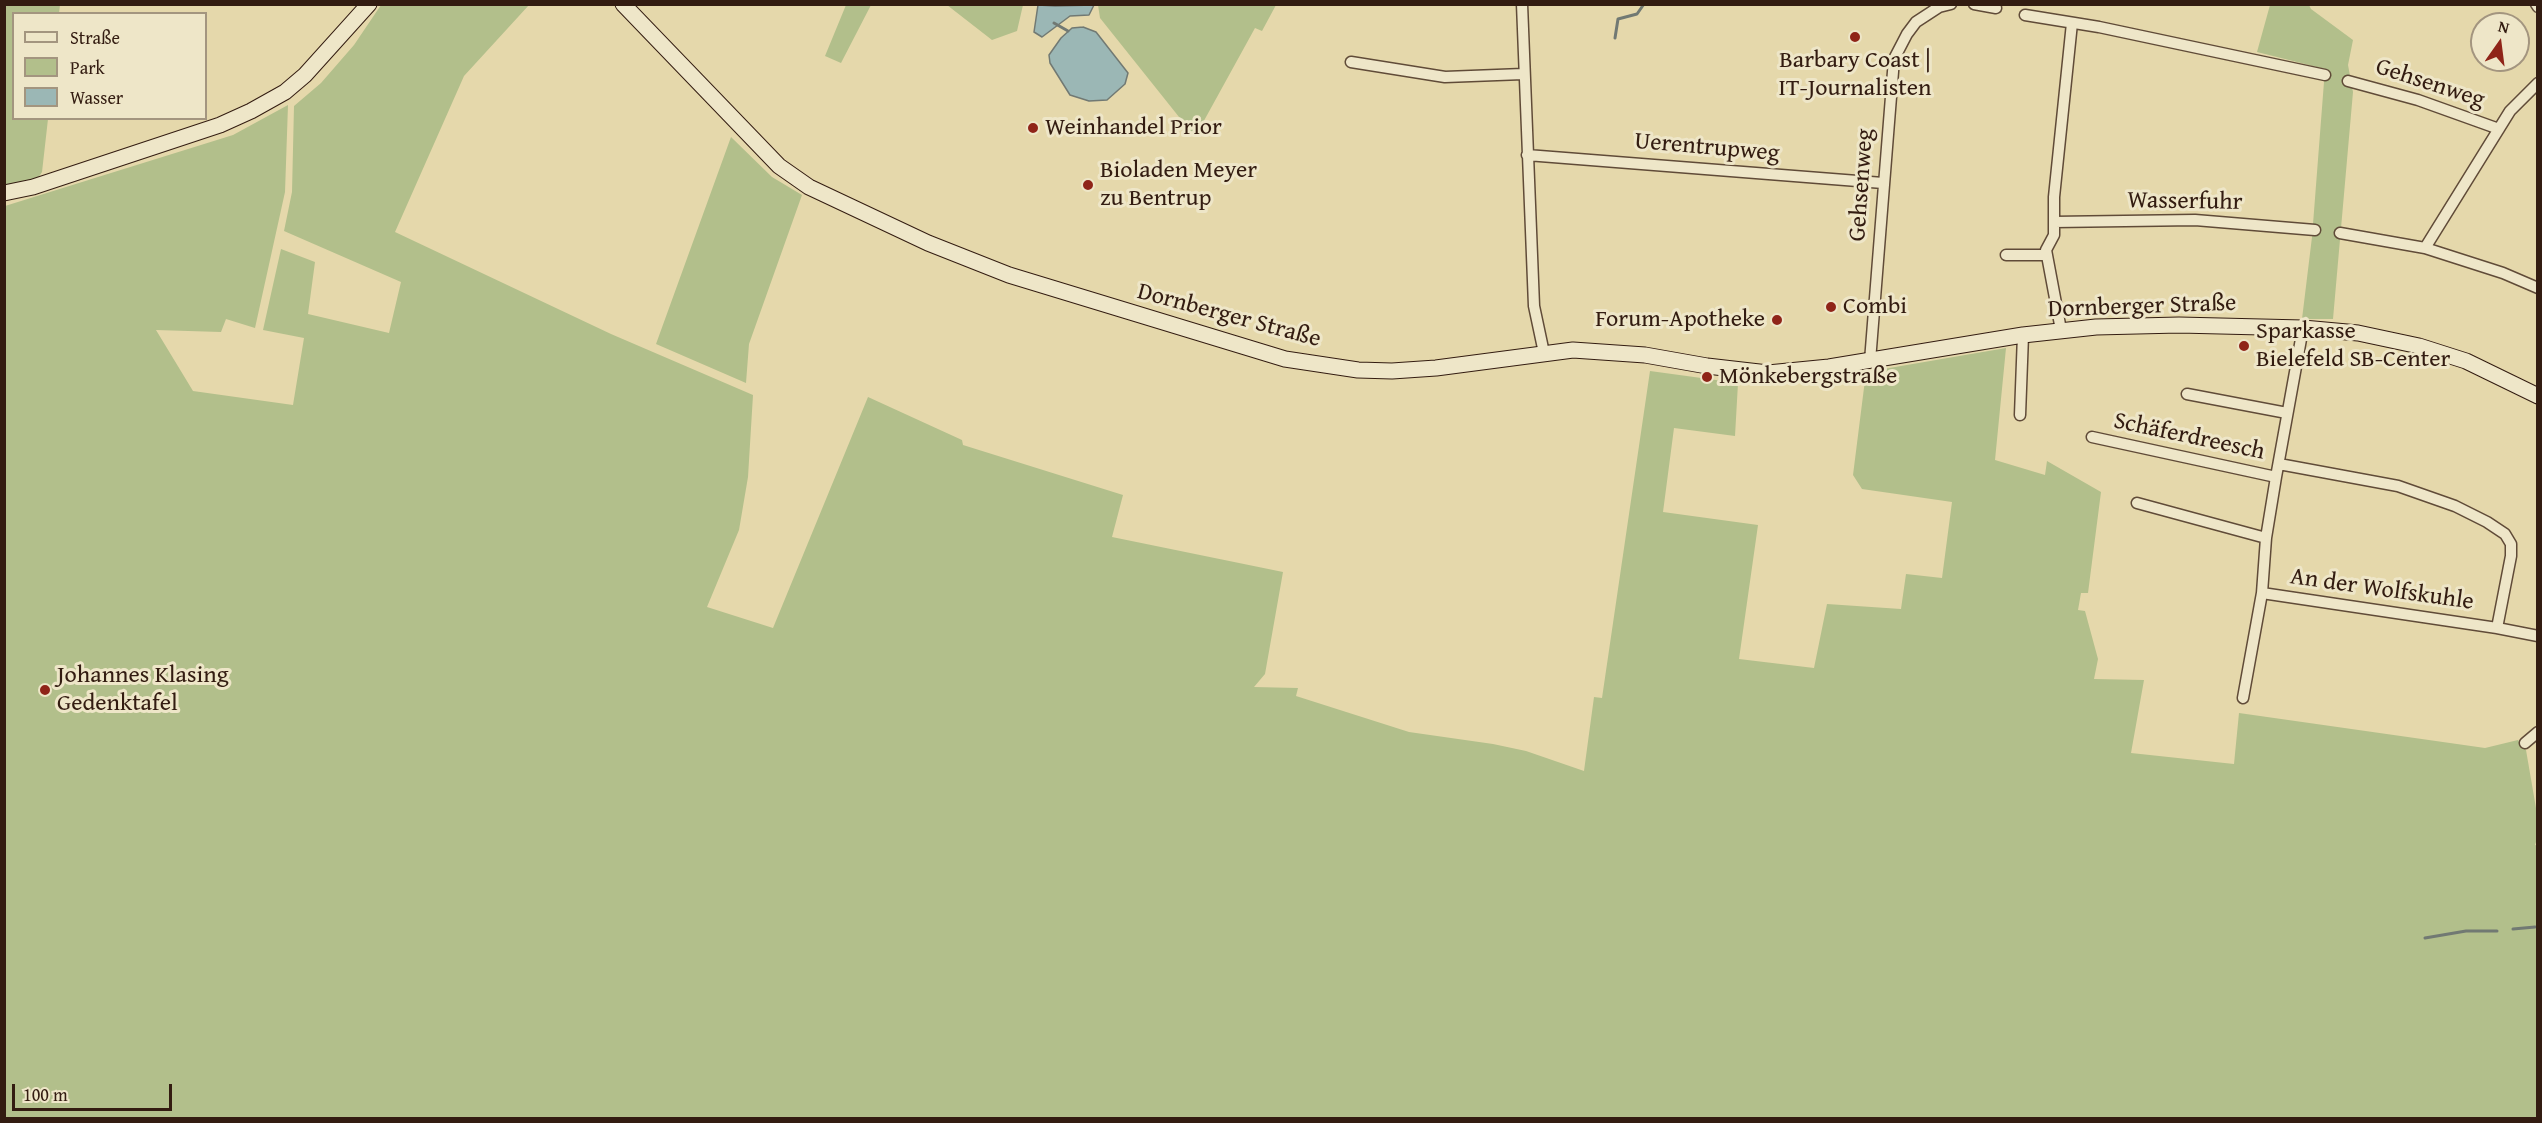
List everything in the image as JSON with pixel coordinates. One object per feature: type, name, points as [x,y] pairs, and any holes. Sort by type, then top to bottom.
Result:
[{"type":"main road","points":[[4,194],[33,187],[220,125],[251,111],[285,92],[305,75],[369,4]]},
{"type":"main road","name":"Dornberger Straße","points":[[623,4],[779,166],[809,186],[966,259],[1126,312],[1285,359],[1315,365],[1392,371],[1436,368],[1573,350],[1635,354],[1759,373],[1870,361],[2061,330],[2179,325],[2303,328],[2365,334],[2419,346],[2466,361],[2538,396]]},
{"type":"street","points":[[1522,4],[1534,306],[1545,353]]},
{"type":"street","name":"Gehsenweg","points":[[1870,361],[1894,58],[1916,22],[1939,7],[1951,4]]},
{"type":"street","points":[[1974,4],[1996,8]]},
{"type":"street","points":[[2025,15],[2072,22],[2325,75]]},
{"type":"street","points":[[2061,330],[2046,255],[2054,235],[2054,198],[2072,22]]},
{"type":"street","points":[[1352,62],[1445,76],[1523,74]]},
{"type":"street","name":"Gehsenweg","points":[[2348,81],[2418,100],[2499,129]]},
{"type":"street","points":[[2425,249],[2510,111],[2538,83]]},
{"type":"street","name":"Uerentrupweg","points":[[1527,155],[1883,183]]},
{"type":"street","name":"Wasserfuhr","points":[[2054,222],[2195,220],[2315,230]]},
{"type":"street","points":[[2340,233],[2425,249],[2502,273],[2538,288]]},
{"type":"street","points":[[2007,255],[2046,255]]},
{"type":"street","name":"Schäferdreesch","points":[[2243,698],[2262,593],[2266,538],[2278,464],[2303,328]]},
{"type":"street","name":"Dornberger Straße","points":[[2020,415],[2023,335]]},
{"type":"street","name":"Schäferdreesch","points":[[2187,394],[2287,412]]},
{"type":"street","name":"Schäferdreesch","points":[[2092,437],[2276,477]]},
{"type":"street","name":"An der Wolfskuhle","points":[[2278,464],[2398,486],[2454,506],[2487,522],[2505,534],[2511,544],[2511,556],[2497,627]]},
{"type":"street","points":[[2137,502],[2266,538]]},
{"type":"street","name":"An der Wolfskuhle","points":[[2262,593],[2497,627],[2538,636]]},
{"type":"street","points":[[2525,743],[2538,732]]},
{"type":"green space","points":[[1023,4],[1017,31],[992,40],[947,5]]},
{"type":"green space","points":[[1098,4],[1276,5],[1262,31],[1255,28],[1195,137],[1100,18]]},
{"type":"green space","points":[[5,5],[60,5],[59,12],[12,12],[12,120],[48,120],[42,172],[38,178],[5,187]]},
{"type":"green space","points":[[381,5],[529,5],[464,76],[395,232],[611,334],[753,395],[748,477],[739,530],[707,607],[773,628],[868,397],[962,440],[963,445],[1123,495],[1112,537],[1283,572],[1265,674],[1254,687],[1298,688],[1296,696],[1409,732],[1526,751],[1584,771],[1594,697],[1602,698],[1650,371],[1738,383],[1735,436],[1674,428],[1663,512],[1758,525],[1739,659],[1814,668],[1827,604],[1901,609],[1906,574],[1942,578],[1952,502],[1862,489],[1853,475],[1866,372],[2006,348],[1995,460],[2045,475],[2047,461],[2101,492],[2088,593],[2081,593],[2078,610],[2085,611],[2098,659],[2094,679],[2144,680],[2131,753],[2234,764],[2239,713],[2485,748],[2518,740],[2526,750],[2537,814],[2535,845],[2538,846],[2537,1118],[5,1118],[5,206],[233,135],[288,105],[285,192],[255,328],[226,319],[221,332],[156,330],[193,391],[293,405],[304,338],[263,330],[281,249],[315,262],[308,314],[389,333],[401,282],[284,231],[292,192],[294,106],[321,83],[354,45]]},
{"type":"green space","points":[[846,5],[871,5],[841,63],[825,56]]},
{"type":"green space","points":[[2270,5],[2309,5],[2311,9],[2353,40],[2348,65],[2353,92],[2333,319],[2302,319],[2312,237],[2325,69],[2257,52]]},
{"type":"green space","points":[[731,137],[772,177],[802,195],[749,344],[746,383],[656,344]]},
{"type":"water","points":[[1038,5],[1094,5],[1089,15],[1070,16],[1042,37],[1034,32]]},
{"type":"water","points":[[1083,27],[1096,32],[1128,73],[1125,84],[1107,100],[1089,101],[1070,95],[1050,63],[1049,55],[1061,38],[1072,28]]},
{"type":"waterway","points":[[1004,4],[1016,4]]},
{"type":"waterway","points":[[1615,38],[1618,19],[1637,14],[1644,4]]},
{"type":"waterway","points":[[1054,23],[1068,31]]},
{"type":"waterway","points":[[2513,929],[2535,927]]},
{"type":"waterway","points":[[2425,938],[2466,931],[2497,931]]},
{"type":"place","name":"Barbary Coast | IT-Journalisten","points":[[1855,37]]},
{"type":"place","name":"Weinhandel Prior","points":[[1033,128]]},
{"type":"place","name":"Bioladen Meyer zu Bentrup","points":[[1088,185]]},
{"type":"place","name":"Combi","points":[[1831,307]]},
{"type":"place","name":"Forum-Apotheke","points":[[1777,320]]},
{"type":"place","name":"Sparkasse Bielefeld SB-Center","points":[[2244,346]]},
{"type":"place","name":"Mönkebergstraße","points":[[1707,377]]},
{"type":"place","name":"Johannes Klasing Gedenktafel","points":[[45,690]]}]
